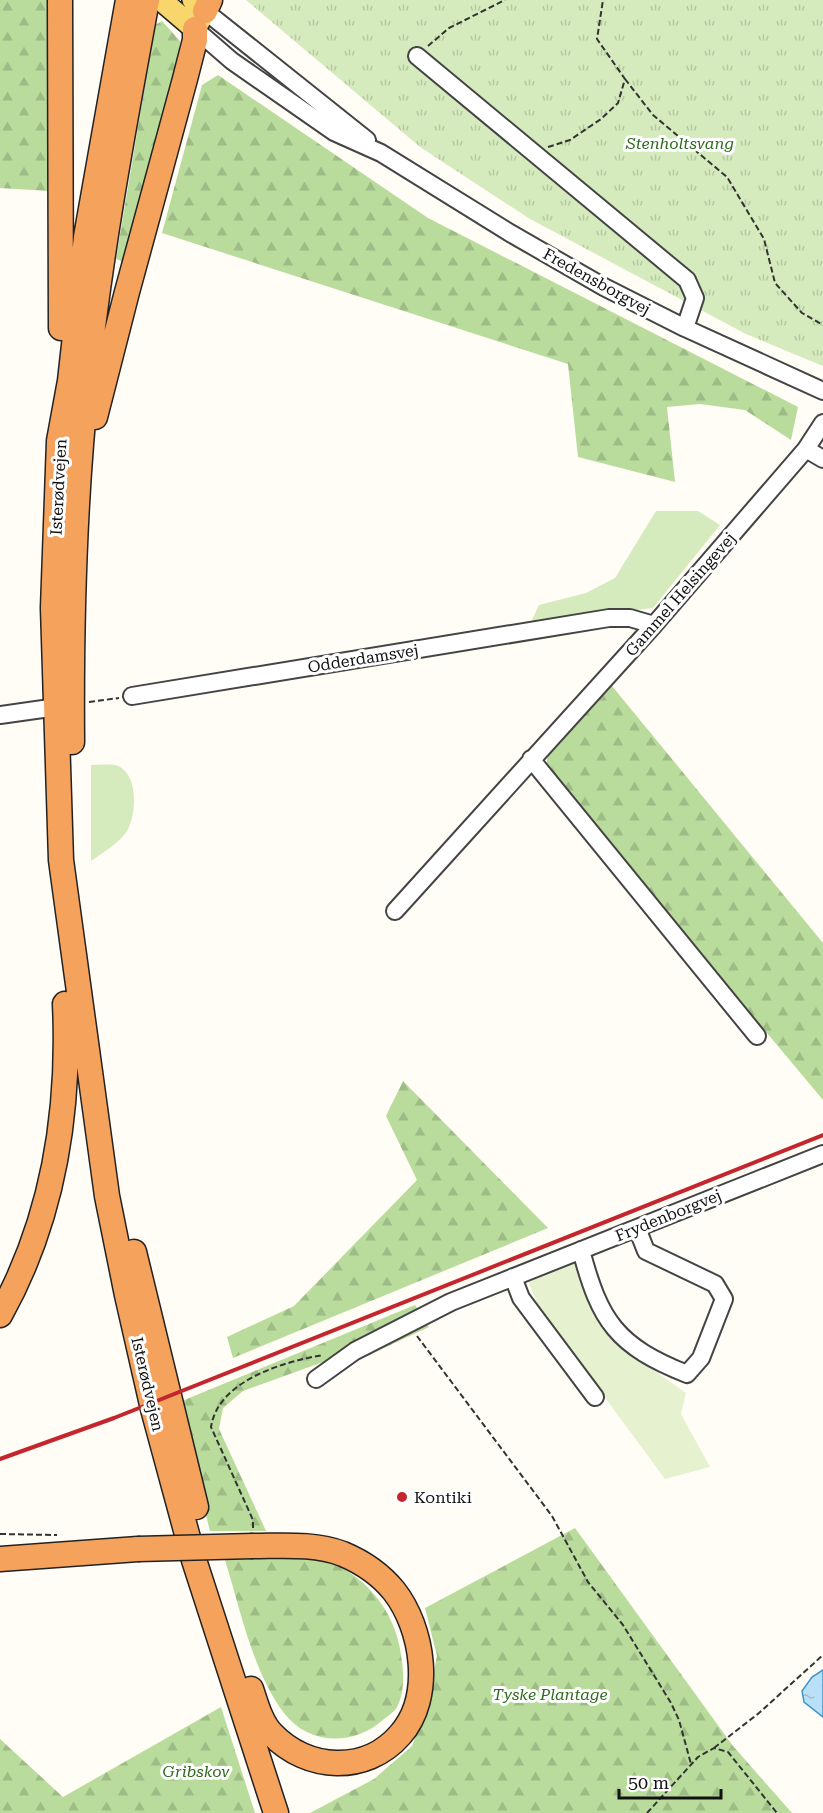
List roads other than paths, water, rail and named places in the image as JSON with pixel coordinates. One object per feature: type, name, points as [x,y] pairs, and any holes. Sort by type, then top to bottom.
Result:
[{"type":"highway","points":[[59,441],[57,401],[62,266],[60,0]]},
{"type":"highway","name":"Isterødvejen","points":[[74,942],[77,893],[53,608],[59,441],[70,381],[86,237],[128,0]]},
{"type":"highway","name":"Isterødvejen","points":[[147,0],[104,242],[87,381],[63,706],[61,861],[74,942],[93,1102],[110,1207],[153,1409],[194,1560],[276,1813]]},
{"type":"highway","points":[[78,487],[126,292],[195,40],[196,11]]},
{"type":"highway","points":[[185,79],[200,63],[209,59]]},
{"type":"highway","points":[[0,1315],[31,1247],[57,1158],[66,1082],[61,861]]},
{"type":"highway","points":[[0,1558],[138,1550],[251,1539],[311,1547],[342,1554],[370,1569],[394,1590],[405,1609],[419,1648],[420,1679],[416,1709],[401,1734],[378,1754],[350,1764],[321,1763],[293,1753],[271,1733],[256,1707],[201,1531],[114,1160],[93,1102]]},
{"type":"main road","name":"Fredensborgvej","points":[[161,0],[196,11]]},
{"type":"street","name":"Fredensborgvej","points":[[196,11],[232,61],[334,132],[381,153]]},
{"type":"street","name":"Fredensborgvej","points":[[196,11],[381,153],[510,233],[604,287],[685,328],[823,391]]},
{"type":"street","points":[[417,56],[687,280],[695,298],[685,328]]},
{"type":"street","points":[[209,59],[232,61]]},
{"type":"street","name":"Gammel Helsingevej","points":[[395,911],[654,625],[806,449],[823,423]]},
{"type":"street","points":[[806,449],[823,459]]},
{"type":"street","name":"Odderdamsvej","points":[[132,696],[609,618],[630,618],[654,625]]},
{"type":"street","points":[[0,715],[63,706]]},
{"type":"street","points":[[531,759],[757,1036]]},
{"type":"street","name":"Frydenborgvej","points":[[316,1379],[355,1351],[451,1302],[823,1154]]},
{"type":"street","points":[[581,1250],[592,1292],[612,1327],[644,1355],[687,1374],[701,1358],[723,1299],[715,1284],[646,1251],[637,1228]]},
{"type":"street","points":[[513,1277],[521,1298],[595,1397]]},
{"type":"water","points":[[823,1670],[823,1717],[804,1702],[802,1691],[812,1677]]},
{"type":"railway","points":[[0,1459],[114,1418],[823,1135]]},
{"type":"place","name":"Kontiki","points":[[402,1497]]},
{"type":"park label","name":"Stenholtsvang","points":[[680,143]]},
{"type":"park label","name":"Tyske Plantage","points":[[550,1694]]},
{"type":"park label","name":"Gribskov","points":[[196,1771]]}]
